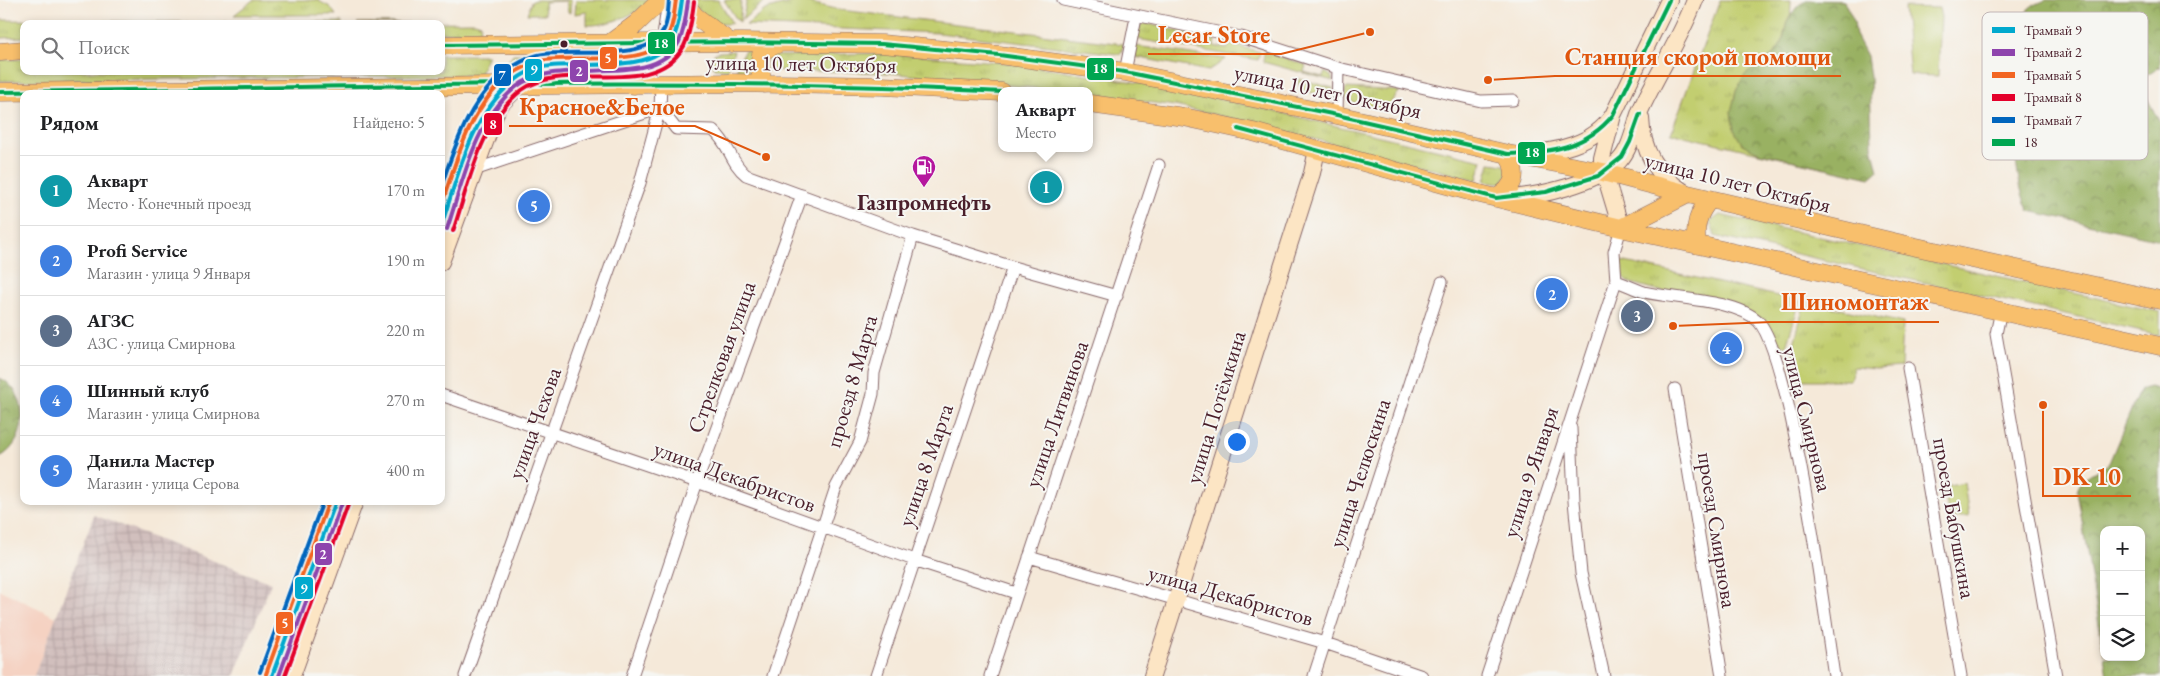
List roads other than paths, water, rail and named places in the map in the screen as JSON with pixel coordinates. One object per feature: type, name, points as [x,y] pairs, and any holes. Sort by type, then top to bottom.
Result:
[{"type":"main road","points":[[609,44],[636,24],[661,0]]},
{"type":"main road","points":[[682,0],[694,16],[731,43]]},
{"type":"main road","points":[[634,85],[650,66],[662,44]]},
{"type":"main road","points":[[764,84],[758,62],[762,51],[777,44]]},
{"type":"main road","name":"улица 10 лет Октября","points":[[445,45],[882,44],[999,55],[1125,72],[1337,115],[1508,154],[1603,172],[1898,243],[2160,300]]},
{"type":"main road","points":[[0,52],[20,50]]},
{"type":"main road","name":"улица 10 лет Октября","points":[[173,90],[764,84],[882,86],[998,92]]},
{"type":"main road","name":"улица 10 лет Октября","points":[[0,92],[20,92]]},
{"type":"main road","points":[[1093,104],[1184,117],[1253,132],[1496,198],[1621,228],[2160,346]]},
{"type":"main road","points":[[1496,198],[1507,192],[1514,179],[1515,166],[1508,154]]},
{"type":"main road","points":[[1621,228],[1688,194]]},
{"type":"main road","points":[[1697,244],[1697,222],[1701,210],[1710,199]]},
{"type":"street","points":[[662,44],[668,0]]},
{"type":"street","points":[[1063,0],[1136,17],[1241,37],[1338,68],[1481,101],[1513,100]]},
{"type":"street","points":[[1508,154],[1564,148],[1591,137],[1603,128],[1613,115],[1669,0]]},
{"type":"street","points":[[1496,198],[1526,196],[1549,191],[1591,178],[1613,166],[1626,152],[1641,111],[1695,0]]},
{"type":"street","points":[[1125,72],[1136,17]]},
{"type":"street","points":[[1337,115],[1338,68]]},
{"type":"street","name":"улица Чехова","points":[[465,676],[640,183],[660,108],[661,85]]},
{"type":"street","points":[[445,251],[498,107],[519,86]]},
{"type":"street","points":[[474,170],[660,108],[676,129],[713,130],[727,144],[735,166],[746,175],[913,236],[1116,296]]},
{"type":"street","points":[[1641,111],[1642,137],[1654,166],[1671,184],[1688,194]]},
{"type":"street","points":[[1613,115],[1602,158],[1603,172],[1621,228],[1614,252],[1616,281]]},
{"type":"street","name":"улица Потёмкина","points":[[1152,676],[1178,601],[1312,172],[1317,150]]},
{"type":"street","name":"улица Литвинова","points":[[990,676],[1159,166]]},
{"type":"street","name":"Стрелковая улица","points":[[632,676],[697,482],[802,195]]},
{"type":"street","name":"проезд 8 Марта","points":[[773,676],[836,487],[860,442],[873,394],[874,373],[913,236]]},
{"type":"street","name":"улица 8 Марта","points":[[876,676],[1013,267]]},
{"type":"street","name":"улица 9 Января","points":[[1487,676],[1616,281]]},
{"type":"street","name":"улица Смирнова","points":[[1616,281],[1644,292],[1693,298],[1737,310],[1758,321],[1770,343],[1781,374],[1805,480],[1834,676]]},
{"type":"street","name":"улица Челюскина","points":[[1314,676],[1442,282]]},
{"type":"street","points":[[2001,310],[1996,334],[2056,676]]},
{"type":"street","name":"проезд Бабушкина","points":[[1908,368],[1961,676]]},
{"type":"street","name":"проезд Смирнова","points":[[1676,389],[1722,676]]},
{"type":"street","name":"улица Декабристов","points":[[445,396],[697,482],[914,560],[1016,593]]},
{"type":"street","points":[[1570,420],[1574,501],[1581,572],[1604,676]]},
{"type":"street","points":[[292,676],[354,505]]},
{"type":"street","name":"улица Декабристов","points":[[1029,557],[1325,643],[1422,676]]},
{"type":"tram line","name":"7","points":[[445,176],[467,119],[476,104],[499,77],[520,62],[538,55],[623,51],[639,48],[653,42],[662,33],[665,26],[669,0]]},
{"type":"tram line","name":"5","points":[[445,195],[466,134],[475,117],[485,101],[512,74],[540,61],[627,57],[643,54],[657,47],[667,37],[671,28],[676,0]]},
{"type":"tram line","name":"9","points":[[445,214],[467,148],[476,130],[498,96],[513,82],[527,73],[543,67],[631,63],[648,58],[662,51],[672,40],[678,25],[682,0]]},
{"type":"tram line","name":"2","points":[[447,229],[465,172],[480,134],[490,116],[516,87],[534,77],[579,71],[627,69],[648,65],[666,57],[681,37],[688,1]]},
{"type":"tram line","name":"8","points":[[453,231],[471,174],[486,136],[508,103],[522,90],[540,81],[562,77],[631,76],[652,72],[670,62],[684,46],[691,24],[694,2]]},
{"type":"tram line","name":"7","points":[[260,672],[322,505]]},
{"type":"tram line","name":"5","points":[[266,674],[328,505]]},
{"type":"tram line","name":"9","points":[[272,676],[335,505]]},
{"type":"tram line","name":"2","points":[[279,676],[341,505]]},
{"type":"tram line","name":"8","points":[[285,676],[348,505]]},
{"type":"place","name":"Lecar Store","points":[[1370,32]]},
{"type":"place","name":"Станция скорой помощи","points":[[1488,80]]},
{"type":"place","name":"Красное&Белое","points":[[766,157]]},
{"type":"place","name":"Акварт","points":[[1046,187]]},
{"type":"place","name":"Газпромнефть","points":[[924,188]]},
{"type":"place","name":"Данила Мастер","points":[[534,206]]},
{"type":"place","name":"Profi Service","points":[[1552,294]]},
{"type":"place","name":"АГЗС","points":[[1637,316]]},
{"type":"place","name":"Шиномонтаж","points":[[1673,326]]},
{"type":"place","name":"Шинный клуб","points":[[1726,348]]},
{"type":"place","name":"DK 10","points":[[2043,405]]}]
